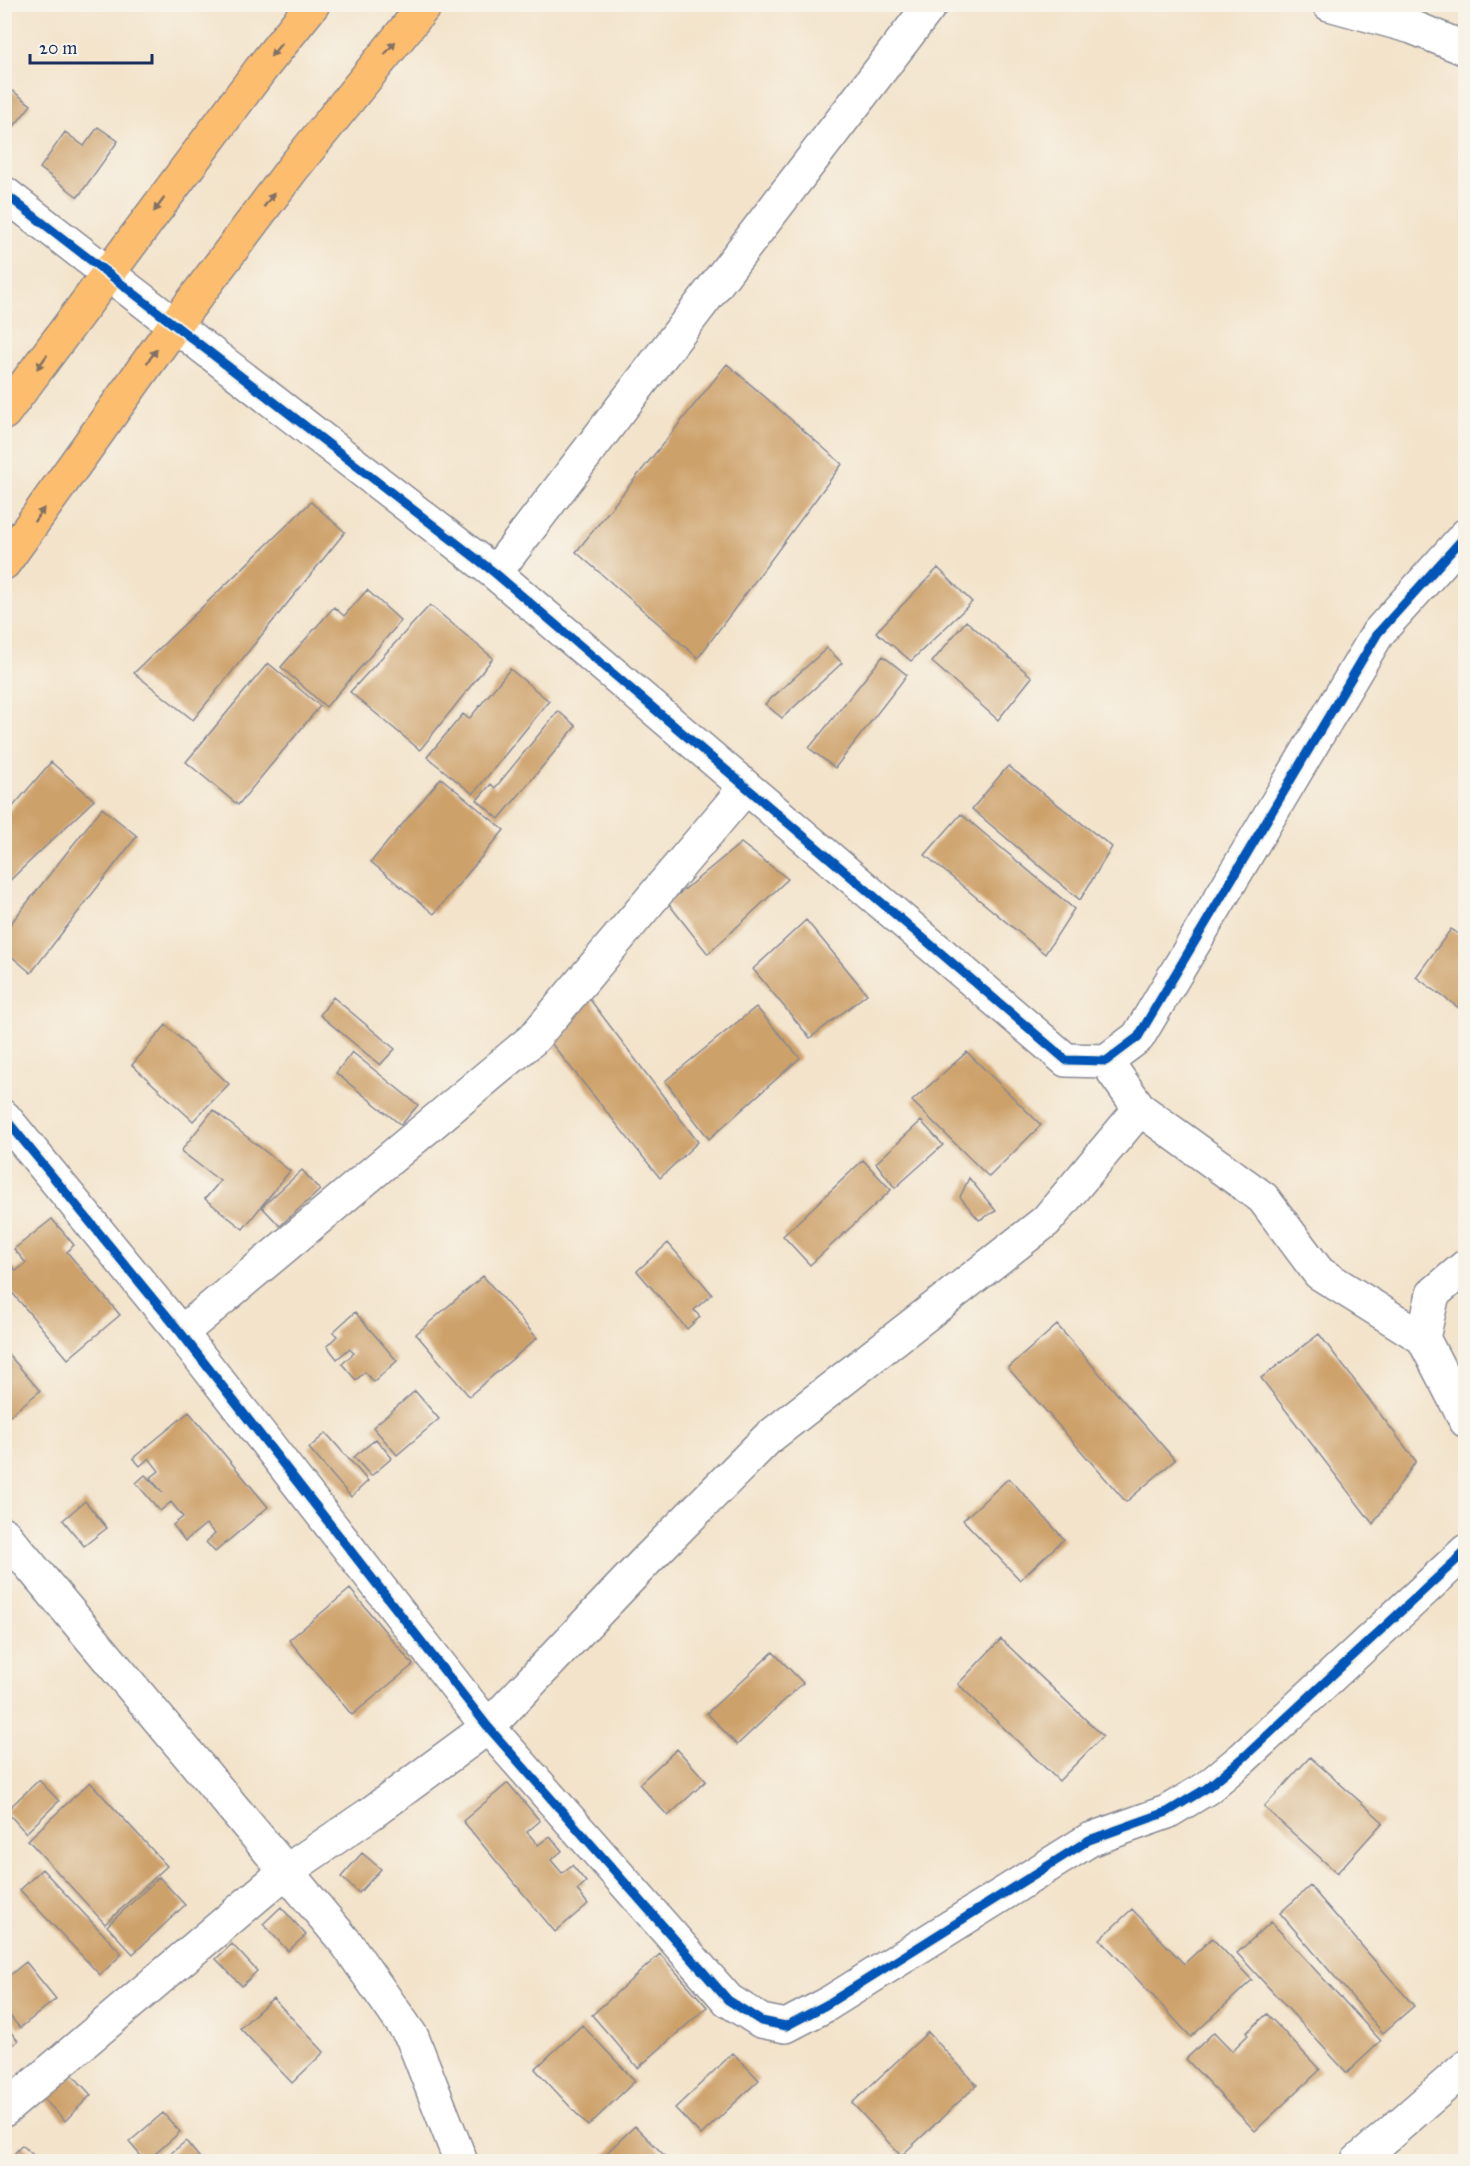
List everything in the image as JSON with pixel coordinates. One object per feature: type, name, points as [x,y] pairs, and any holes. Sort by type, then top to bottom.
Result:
[{"type":"main road","points":[[4,413],[261,69],[314,4]]},
{"type":"main road","points":[[4,563],[174,326],[293,168],[426,4]]},
{"type":"street","points":[[495,573],[931,4]]},
{"type":"street","points":[[1329,4],[1412,27],[1466,49]]},
{"type":"street","points":[[4,194],[495,573],[1066,1060],[1106,1061],[1138,1037],[1378,633],[1466,535]]},
{"type":"street","points":[[181,1333],[533,1039],[746,787]]},
{"type":"street","points":[[1106,1061],[1140,1109],[1263,1198],[1318,1273],[1423,1338],[1466,1421]]},
{"type":"street","points":[[4,2110],[285,1872],[370,1814],[488,1727],[644,1563],[768,1438],[1046,1221],[1140,1109]]},
{"type":"street","points":[[4,1117],[181,1333],[488,1727],[728,2000],[761,2021],[786,2026],[826,2005],[1089,1840],[1167,1812],[1208,1788],[1466,1551]]},
{"type":"street","points":[[1423,1338],[1433,1294],[1466,1266]]},
{"type":"street","points":[[4,1534],[347,1944],[412,2037],[461,2162]]},
{"type":"street","points":[[1357,2162],[1466,2067]]},
{"type":"building","points":[[13,91],[31,105],[4,139],[4,101]]},
{"type":"building","points":[[98,127],[118,141],[78,197],[40,168],[65,132],[84,146]]},
{"type":"building","points":[[727,364],[842,464],[698,658],[576,552]]},
{"type":"building","points":[[311,502],[345,532],[193,720],[134,673]]},
{"type":"building","points":[[938,568],[972,602],[911,661],[876,632]]},
{"type":"building","points":[[367,590],[401,621],[326,707],[281,667],[334,607],[344,616]]},
{"type":"building","points":[[430,605],[493,658],[420,750],[350,692]]},
{"type":"building","points":[[966,621],[1032,677],[998,720],[932,662]]},
{"type":"building","points":[[827,648],[842,663],[782,718],[765,704]]},
{"type":"building","points":[[883,656],[907,675],[835,768],[809,748]]},
{"type":"building","points":[[268,663],[320,706],[238,805],[186,762]]},
{"type":"building","points":[[510,669],[549,701],[473,794],[427,757],[463,714],[469,719]]},
{"type":"building","points":[[558,711],[576,726],[499,819],[477,800],[491,784],[495,788]]},
{"type":"building","points":[[51,762],[94,800],[4,886],[4,817]]},
{"type":"building","points":[[1008,766],[1112,847],[1080,900],[972,809]]},
{"type":"building","points":[[441,778],[504,830],[434,914],[371,862]]},
{"type":"building","points":[[102,808],[137,836],[31,973],[4,950],[4,932]]},
{"type":"building","points":[[961,814],[1074,909],[1045,954],[925,855]]},
{"type":"building","points":[[741,843],[788,879],[708,954],[668,903]]},
{"type":"building","points":[[806,920],[867,994],[810,1038],[753,969]]},
{"type":"building","points":[[1451,929],[1466,939],[1466,1013],[1416,977]]},
{"type":"building","points":[[585,993],[698,1142],[660,1178],[543,1033]]},
{"type":"building","points":[[333,997],[395,1049],[380,1065],[320,1015]]},
{"type":"building","points":[[756,1007],[800,1058],[709,1139],[665,1081]]},
{"type":"building","points":[[166,1025],[229,1084],[193,1121],[132,1065]]},
{"type":"building","points":[[352,1052],[418,1105],[401,1125],[336,1073]]},
{"type":"building","points":[[967,1052],[1041,1125],[989,1177],[912,1101]]},
{"type":"building","points":[[213,1110],[290,1171],[243,1229],[205,1199],[220,1181],[181,1151]]},
{"type":"building","points":[[921,1121],[943,1145],[895,1188],[876,1163]]},
{"type":"building","points":[[863,1160],[891,1190],[810,1265],[783,1236]]},
{"type":"building","points":[[302,1170],[320,1190],[280,1226],[262,1207]]},
{"type":"building","points":[[969,1178],[996,1211],[979,1220],[960,1197]]},
{"type":"building","points":[[52,1219],[74,1245],[67,1252],[120,1315],[68,1359],[4,1283],[4,1256],[16,1271],[26,1263],[14,1249]]},
{"type":"building","points":[[668,1243],[712,1294],[694,1310],[700,1317],[687,1329],[637,1271]]},
{"type":"building","points":[[483,1276],[537,1338],[469,1396],[416,1334]]},
{"type":"building","points":[[355,1312],[397,1361],[374,1382],[365,1372],[356,1380],[342,1364],[354,1353],[349,1349],[337,1359],[327,1346],[337,1336],[333,1332]]},
{"type":"building","points":[[1057,1325],[1175,1460],[1126,1502],[1008,1368]]},
{"type":"building","points":[[1319,1334],[1416,1461],[1373,1524],[1261,1378]]},
{"type":"building","points":[[4,1349],[40,1391],[4,1420]]},
{"type":"building","points":[[415,1391],[439,1419],[397,1455],[373,1427]]},
{"type":"building","points":[[189,1412],[268,1507],[215,1552],[206,1542],[215,1534],[206,1524],[185,1541],[173,1525],[183,1517],[171,1502],[160,1511],[136,1483],[145,1475],[163,1493],[150,1478],[159,1471],[149,1458],[140,1466],[133,1458]]},
{"type":"building","points":[[326,1433],[368,1481],[351,1497],[309,1448]]},
{"type":"building","points":[[376,1439],[392,1458],[371,1476],[354,1457]]},
{"type":"building","points":[[1009,1478],[1064,1539],[1020,1580],[963,1520]]},
{"type":"building","points":[[85,1501],[107,1528],[84,1546],[63,1520]]},
{"type":"building","points":[[350,1589],[413,1665],[352,1715],[289,1640]]},
{"type":"building","points":[[1001,1639],[1103,1736],[1059,1781],[958,1684]]},
{"type":"building","points":[[773,1652],[803,1683],[737,1745],[707,1713]]},
{"type":"building","points":[[677,1749],[706,1781],[668,1816],[639,1784]]},
{"type":"building","points":[[1310,1757],[1383,1822],[1337,1873],[1264,1807]]},
{"type":"building","points":[[39,1780],[59,1801],[26,1833],[6,1811]]},
{"type":"building","points":[[90,1782],[167,1866],[105,1924],[28,1840]]},
{"type":"building","points":[[508,1783],[540,1821],[527,1832],[538,1845],[550,1836],[562,1851],[551,1860],[562,1873],[572,1865],[586,1882],[577,1890],[588,1904],[555,1932],[463,1821]]},
{"type":"building","points":[[362,1853],[381,1869],[359,1893],[341,1877]]},
{"type":"building","points":[[42,1869],[122,1954],[100,1975],[20,1890]]},
{"type":"building","points":[[159,1877],[185,1905],[133,1954],[107,1926]]},
{"type":"building","points":[[1310,1886],[1414,2006],[1383,2033],[1280,1913]]},
{"type":"building","points":[[281,1907],[306,1935],[288,1951],[263,1924]]},
{"type":"building","points":[[1132,1909],[1184,1964],[1212,1938],[1252,1980],[1191,2037],[1100,1939]]},
{"type":"building","points":[[1271,1922],[1381,2041],[1347,2073],[1237,1953]]},
{"type":"building","points":[[232,1944],[257,1971],[242,1986],[216,1959]]},
{"type":"building","points":[[660,1954],[707,2007],[638,2068],[592,2015]]},
{"type":"building","points":[[26,1962],[56,1999],[20,2028],[4,2009],[4,1980]]},
{"type":"building","points":[[273,1998],[324,2052],[292,2083],[240,2028]]},
{"type":"building","points":[[1267,2014],[1320,2070],[1255,2131],[1186,2059],[1214,2032],[1232,2051],[1248,2035],[1246,2033]]},
{"type":"building","points":[[4,2024],[18,2041],[4,2052]]},
{"type":"building","points":[[582,2025],[635,2081],[588,2126],[535,2069]]},
{"type":"building","points":[[928,2032],[977,2085],[901,2156],[852,2103]]},
{"type":"building","points":[[733,2053],[759,2080],[701,2135],[675,2108]]},
{"type":"building","points":[[69,2071],[91,2095],[65,2121],[42,2097]]},
{"type":"building","points":[[163,2113],[180,2132],[146,2162],[129,2142]]},
{"type":"building","points":[[635,2126],[668,2159],[665,2162],[597,2162]]},
{"type":"building","points":[[186,2141],[203,2162],[160,2162]]},
{"type":"building","points":[[22,2145],[41,2162],[7,2162]]},
{"type":"cycle path","points":[[4,193],[495,573],[1066,1060],[1106,1061],[1138,1037],[1378,633],[1466,535]]},
{"type":"cycle path","points":[[4,1117],[181,1333],[488,1727],[728,2000],[761,2021],[786,2026],[826,2005],[1089,1840],[1167,1812],[1207,1788],[1243,1758],[1466,1551]]}]
